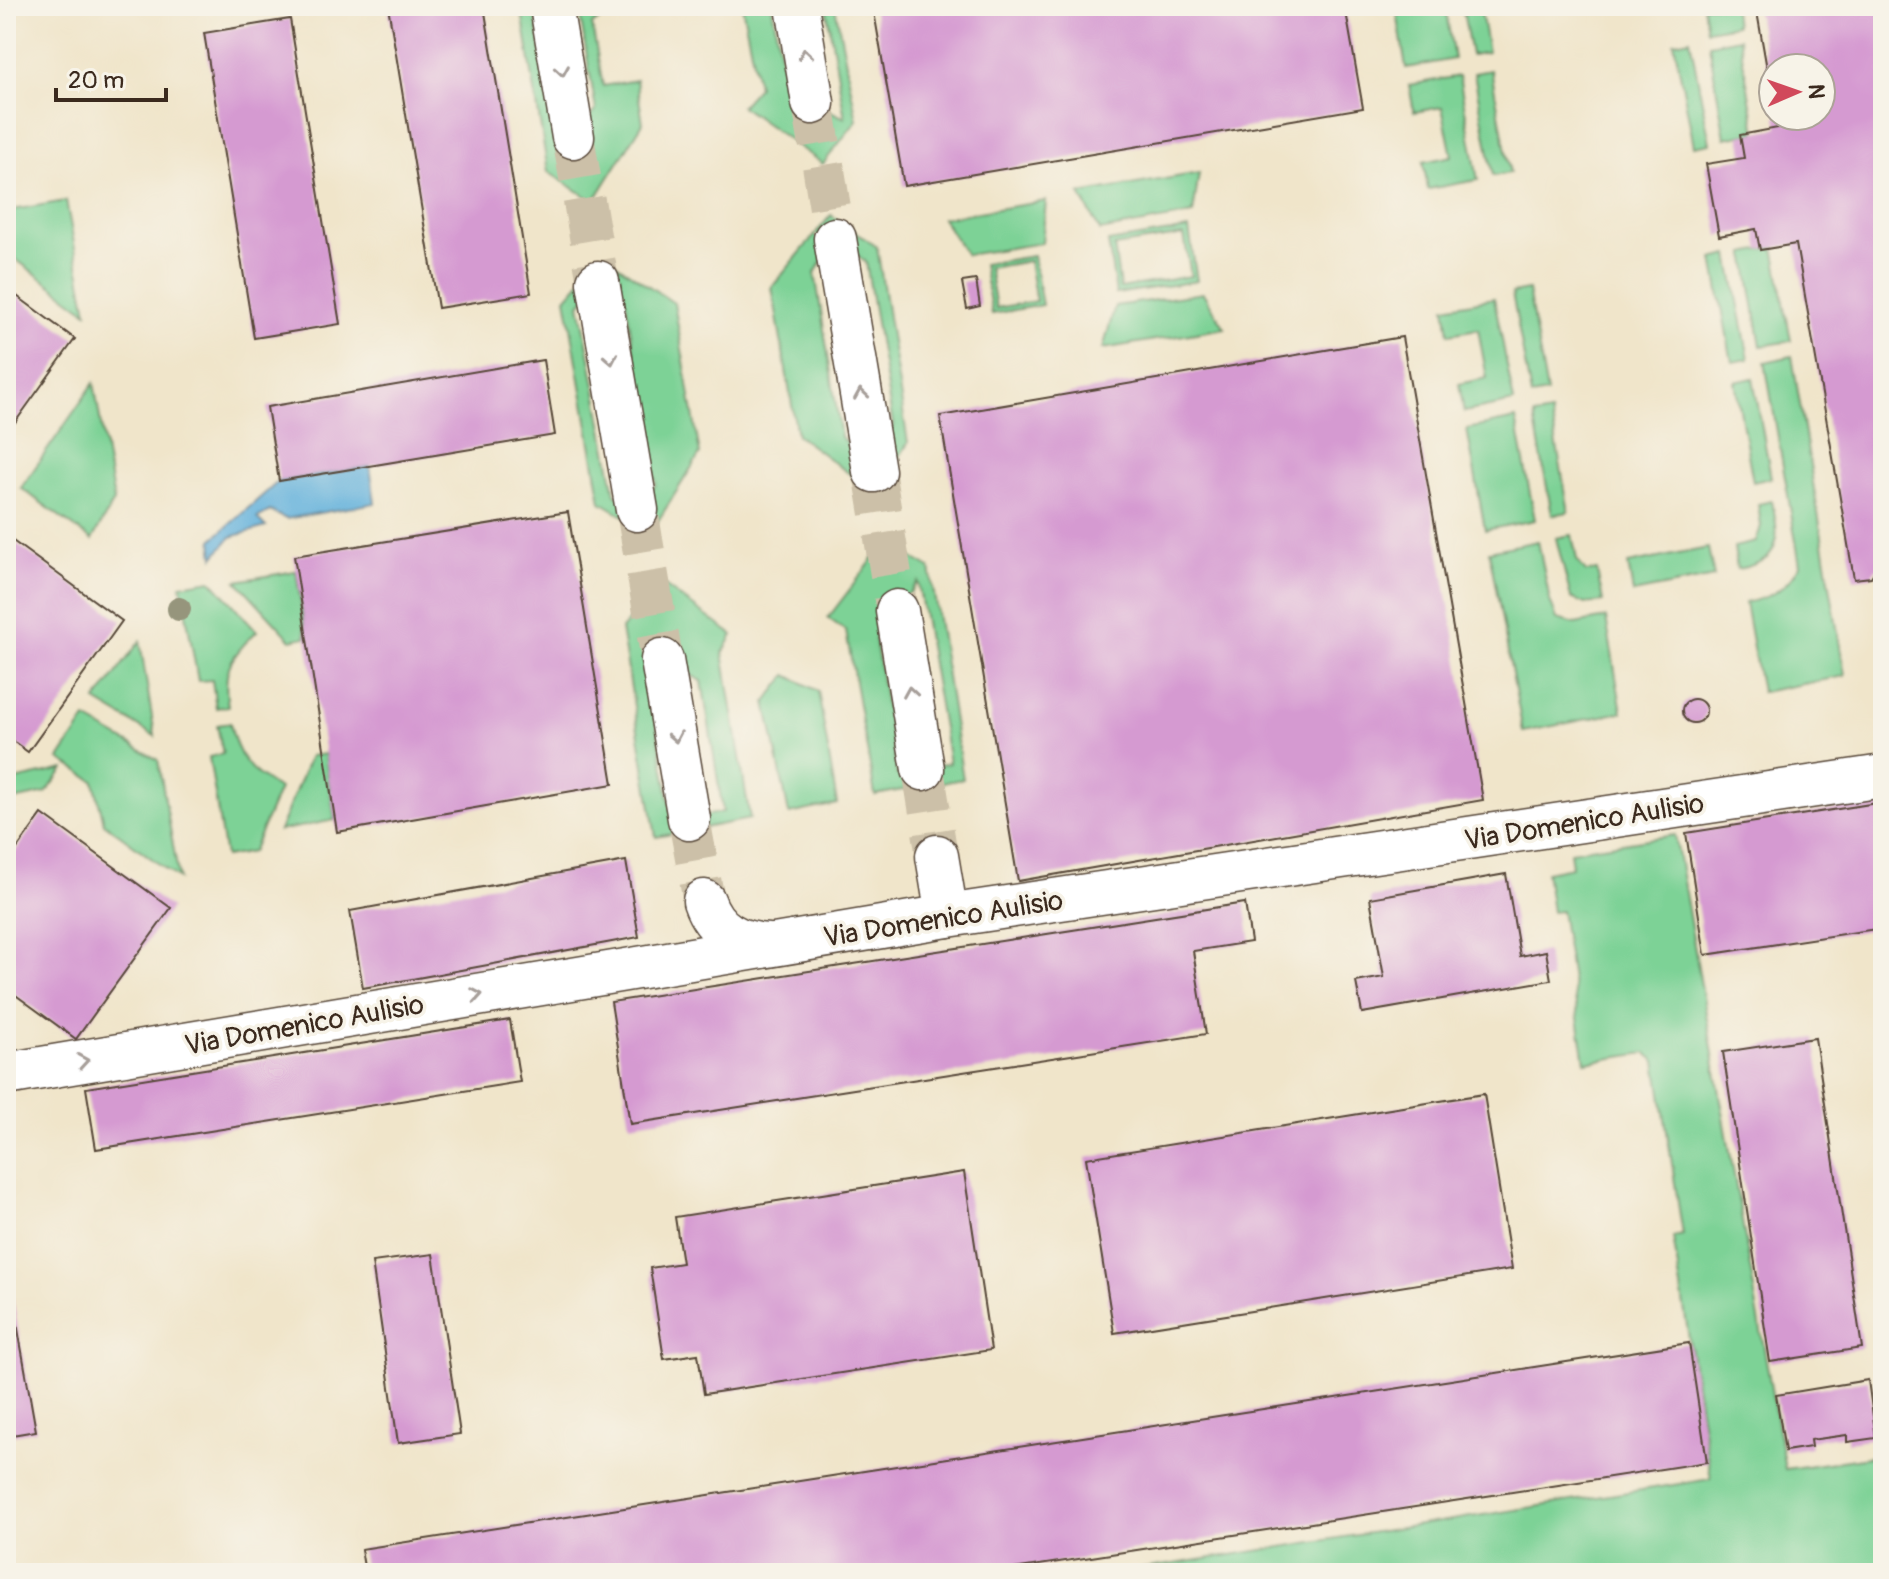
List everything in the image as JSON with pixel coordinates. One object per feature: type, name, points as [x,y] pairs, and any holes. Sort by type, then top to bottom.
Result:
[{"type":"main road","points":[[551,6],[573,137]]},
{"type":"main road","points":[[797,6],[813,103]]},
{"type":"main road","points":[[835,239],[874,471]]},
{"type":"main road","points":[[598,282],[637,510]]},
{"type":"main road","points":[[897,611],[923,769]]},
{"type":"main road","points":[[662,660],[689,819]]},
{"type":"main road","name":"Via Domenico Aulisio","points":[[6,1074],[947,916],[1883,776]]},
{"type":"main road","points":[[937,856],[947,916]]},
{"type":"main road","points":[[704,901],[708,914],[730,936],[754,944],[777,945]]},
{"type":"green space","points":[[521,6],[534,6],[558,154],[596,110],[580,15],[567,6],[619,6],[592,25],[603,86],[636,80],[643,123],[594,201],[548,172]]},
{"type":"green space","points":[[742,6],[772,6],[786,90],[845,118],[826,6],[835,6],[857,120],[823,164],[741,106],[758,87]]},
{"type":"green space","points":[[1396,6],[1445,6],[1454,59],[1406,68]]},
{"type":"green space","points":[[1462,6],[1480,6],[1488,52],[1471,55]]},
{"type":"green space","points":[[1703,6],[1733,6],[1736,25],[1707,30]]},
{"type":"green space","points":[[1739,38],[1756,132],[1725,138],[1709,44]]},
{"type":"green space","points":[[1690,39],[1710,143],[1694,146],[1674,42]]},
{"type":"green space","points":[[1491,70],[1510,173],[1493,176],[1474,73]]},
{"type":"green space","points":[[1459,76],[1478,180],[1428,189],[1423,162],[1452,156],[1442,107],[1414,112],[1409,85]]},
{"type":"green space","points":[[1199,173],[1193,214],[1100,231],[1080,194]]},
{"type":"green space","points":[[66,201],[87,312],[6,252],[6,211]]},
{"type":"green space","points":[[1046,201],[1042,243],[966,255],[942,218]]},
{"type":"green space","points":[[831,215],[877,247],[908,443],[877,494],[797,435],[772,287]],"holes":[[[835,239],[866,262],[893,425],[874,470],[841,437],[815,273]]]},
{"type":"green space","points":[[1189,229],[1197,281],[1116,294],[1108,242]],"holes":[[[1184,235],[1191,276],[1120,288],[1114,246]]]},
{"type":"green space","points":[[1774,247],[1791,341],[1761,346],[1745,253]]},
{"type":"green space","points":[[603,255],[674,303],[700,454],[651,532],[601,502],[566,298]],"holes":[[[598,282],[626,302],[656,484],[637,510],[615,494],[580,304]]]},
{"type":"green space","points":[[1729,255],[1749,359],[1732,362],[1713,259]]},
{"type":"green space","points":[[1033,256],[1042,305],[992,314],[983,264]],"holes":[[[1029,261],[1036,301],[996,308],[989,268]]]},
{"type":"green space","points":[[1528,290],[1547,393],[1531,396],[1512,293]]},
{"type":"green space","points":[[1203,293],[1225,328],[1103,349],[1115,306]]},
{"type":"green space","points":[[1494,298],[1514,402],[1464,412],[1459,384],[1487,378],[1478,329],[1449,334],[1445,307]]},
{"type":"green space","points":[[1792,356],[1845,676],[1761,692],[1745,603],[1777,591],[1800,565],[1765,362]]},
{"type":"green space","points":[[1753,378],[1771,478],[1753,482],[1735,382]]},
{"type":"green space","points":[[94,383],[114,501],[92,540],[21,488]]},
{"type":"green space","points":[[1551,413],[1569,512],[1552,515],[1534,416]]},
{"type":"green space","points":[[1516,419],[1535,520],[1485,530],[1467,429]]},
{"type":"green space","points":[[1772,501],[1776,527],[1774,547],[1763,560],[1737,569],[1734,547],[1756,542],[1761,526],[1758,504]]},
{"type":"green space","points":[[1572,535],[1577,560],[1586,572],[1597,571],[1603,602],[1585,604],[1571,598],[1556,538]]},
{"type":"green space","points":[[1538,541],[1550,601],[1557,619],[1575,624],[1606,618],[1622,712],[1523,732],[1489,551]]},
{"type":"green space","points":[[886,542],[930,568],[963,779],[875,795],[846,631],[828,618]],"holes":[[[918,582],[949,763],[897,775],[875,639]]]},
{"type":"green space","points":[[1708,548],[1714,577],[1633,593],[1628,564]]},
{"type":"green space","points":[[296,571],[306,637],[291,640],[237,581]]},
{"type":"green space","points":[[211,580],[257,631],[230,664],[226,682],[228,706],[216,708],[212,680],[198,681],[181,585]]},
{"type":"green space","points":[[662,584],[733,635],[723,653],[750,819],[656,837],[621,629]],"holes":[[[644,651],[702,681],[723,812],[673,822]]]},
{"type":"green space","points":[[140,641],[155,736],[96,701]]},
{"type":"green space","points":[[787,675],[818,691],[837,804],[789,814],[766,702]]},
{"type":"green space","points":[[86,719],[158,760],[179,879],[104,823],[94,781],[59,759]]},
{"type":"green space","points":[[230,723],[240,754],[259,776],[279,789],[252,852],[225,857],[209,757],[223,754],[217,725]]},
{"type":"green space","points":[[325,754],[335,820],[279,831],[310,756]]},
{"type":"green space","points":[[6,763],[12,768],[15,780],[64,769],[46,793],[9,801],[6,815]]},
{"type":"green space","points":[[1675,835],[1785,1469],[1883,1455],[1883,1573],[1117,1573],[1711,1479],[1673,1237],[1683,1235],[1656,1061],[1646,1053],[1585,1062],[1561,911],[1552,912],[1546,872],[1572,867],[1570,851]]},
{"type":"water","points":[[370,466],[375,503],[286,519],[270,511],[257,518],[266,527],[231,537],[214,557],[212,540],[279,481]]},
{"type":"building","points":[[388,6],[484,6],[531,293],[438,308]]},
{"type":"building","points":[[873,6],[1345,6],[1363,108],[904,186]]},
{"type":"building","points":[[1756,6],[1883,6],[1883,558],[1871,577],[1854,579],[1796,244],[1760,250],[1756,229],[1719,236],[1706,164],[1744,158],[1740,135],[1757,132],[1837,132],[1837,52],[1764,52]]},
{"type":"building","points":[[290,19],[340,324],[254,338],[204,33]]},
{"type":"building","points":[[976,280],[980,306],[967,309],[962,282]]},
{"type":"building","points":[[6,288],[75,339],[6,435]]},
{"type":"building","points":[[1402,337],[1483,800],[1018,881],[940,416]]},
{"type":"building","points":[[543,360],[555,435],[279,481],[267,407]]},
{"type":"building","points":[[568,512],[613,784],[337,832],[294,556]]},
{"type":"building","points":[[6,536],[122,621],[28,752],[6,736]]},
{"type":"building","points":[[1694,699],[1702,703],[1706,711],[1702,719],[1694,723],[1686,719],[1682,711],[1686,703]]},
{"type":"building","points":[[1883,802],[1883,928],[1705,955],[1686,833]]},
{"type":"building","points":[[42,814],[171,908],[76,1039],[6,988],[6,864]]},
{"type":"building","points":[[626,861],[639,937],[363,988],[350,911]]},
{"type":"building","points":[[1506,874],[1520,956],[1546,951],[1551,980],[1362,1013],[1356,982],[1384,977],[1370,898]]},
{"type":"building","points":[[1245,903],[1251,942],[1193,951],[1206,1034],[630,1124],[611,1002]]},
{"type":"building","points":[[510,1020],[520,1082],[96,1149],[86,1088]]},
{"type":"building","points":[[1815,1038],[1862,1348],[1770,1362],[1723,1052]]},
{"type":"building","points":[[1484,1094],[1512,1269],[1114,1333],[1086,1158]]},
{"type":"building","points":[[964,1172],[991,1350],[704,1394],[698,1354],[664,1359],[650,1268],[682,1263],[675,1217]]},
{"type":"building","points":[[433,1254],[460,1434],[398,1443],[372,1262]]},
{"type":"building","points":[[6,1261],[36,1431],[6,1436]]},
{"type":"building","points":[[1689,1343],[1707,1462],[988,1573],[365,1573],[361,1549]]},
{"type":"building","points":[[1868,1380],[1876,1438],[1847,1442],[1847,1435],[1810,1440],[1811,1447],[1785,1451],[1776,1395]]},
{"type":"tunnel","points":[[813,103],[835,239]]},
{"type":"tunnel","points":[[573,137],[598,282]]},
{"type":"tunnel","points":[[874,471],[897,611]]},
{"type":"tunnel","points":[[637,510],[662,660]]},
{"type":"tunnel","points":[[923,769],[937,856]]},
{"type":"tunnel","points":[[689,819],[704,901]]}]
